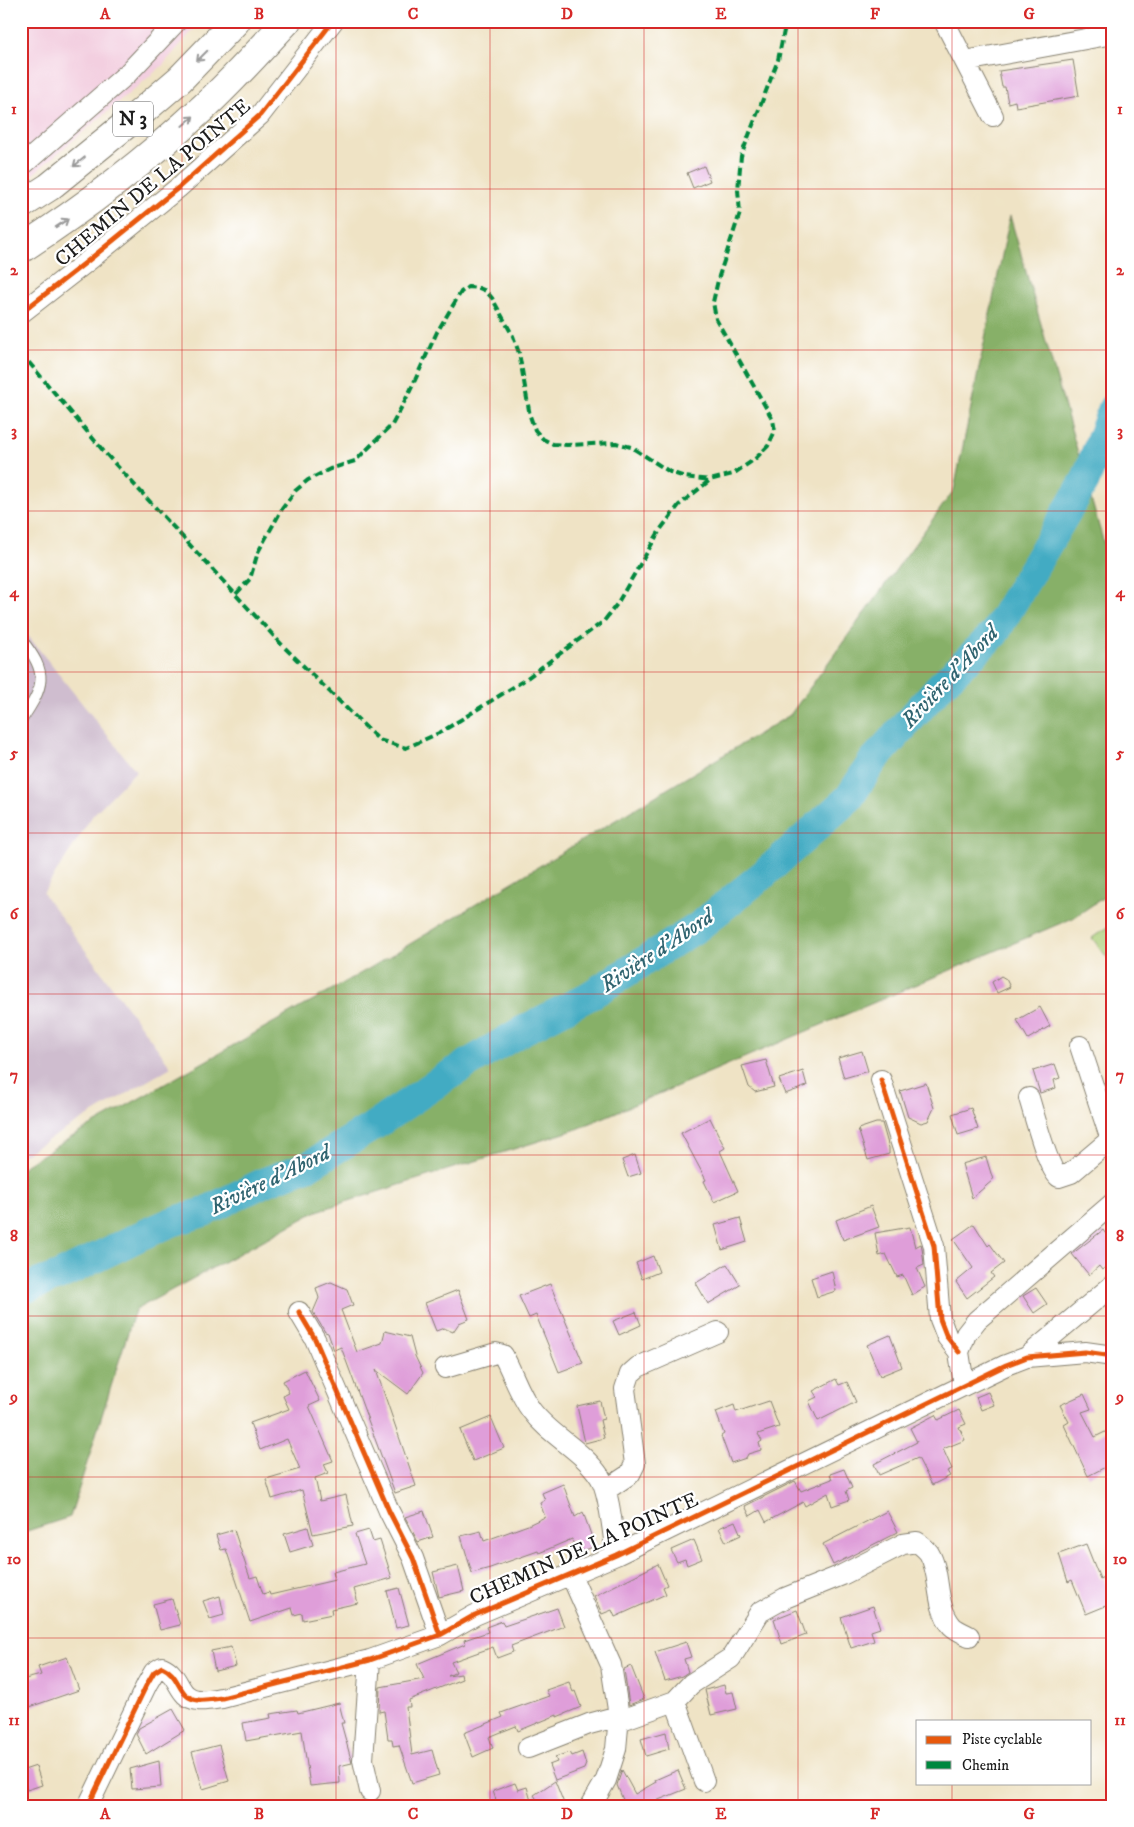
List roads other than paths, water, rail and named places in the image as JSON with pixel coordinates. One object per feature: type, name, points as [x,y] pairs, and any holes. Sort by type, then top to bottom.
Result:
[{"type":"highway","name":"N 3","points":[[21,205],[49,187],[180,79],[236,21]]},
{"type":"highway","name":"N 3","points":[[21,249],[71,217],[163,143],[205,106],[287,21]]},
{"type":"street","points":[[22,163],[127,74],[177,21]]},
{"type":"street","name":"CHEMIN DE LA POINTE","points":[[21,313],[178,188],[260,115],[333,21]]},
{"type":"street","points":[[944,21],[993,116]]},
{"type":"street","points":[[965,61],[1113,34]]},
{"type":"street","points":[[1029,1098],[1050,1163],[1055,1174],[1059,1177],[1071,1174],[1112,1143],[1080,1046]]},
{"type":"street","points":[[881,1080],[934,1246],[940,1318],[947,1337],[959,1352]]},
{"type":"street","points":[[964,1385],[959,1352],[966,1334],[977,1320],[1113,1203]]},
{"type":"street","points":[[1027,1357],[1113,1285]]},
{"type":"street","points":[[299,1312],[315,1340],[388,1511],[413,1558],[440,1635]]},
{"type":"street","points":[[606,1490],[630,1474],[634,1464],[624,1389],[630,1374],[638,1367],[718,1332]]},
{"type":"street","name":"CHEMIN DE LA POINTE","points":[[88,1806],[147,1684],[154,1672],[162,1667],[169,1670],[176,1677],[181,1690],[188,1697],[198,1700],[222,1698],[370,1660],[440,1635],[475,1615],[616,1556],[964,1385],[1027,1357],[1085,1352],[1113,1356]]},
{"type":"street","points":[[445,1368],[496,1353],[503,1355],[530,1410],[580,1454],[600,1477],[606,1490],[616,1556]]},
{"type":"street","points":[[528,1748],[589,1724],[619,1718],[675,1701],[691,1684],[731,1658],[760,1612],[785,1598],[842,1575],[903,1544],[917,1542],[928,1551],[935,1568],[938,1592],[944,1615],[954,1627],[969,1636]]},
{"type":"street","points":[[570,1575],[611,1665],[619,1718],[616,1749],[606,1780],[591,1806]]},
{"type":"street","points":[[370,1660],[363,1760],[370,1791]]},
{"type":"street","points":[[675,1701],[704,1781]]},
{"type":"lane","points":[[21,639],[36,658],[40,673],[40,687],[33,704],[21,721]]},
{"type":"waterway","name":"Rivière d'Abord","points":[[21,1290],[61,1275],[172,1222],[204,1212],[265,1182],[310,1165],[372,1127],[446,1077],[520,1032],[589,996],[698,927],[764,874],[849,798],[873,761],[940,686],[994,634],[1085,481],[1113,408]]}]
